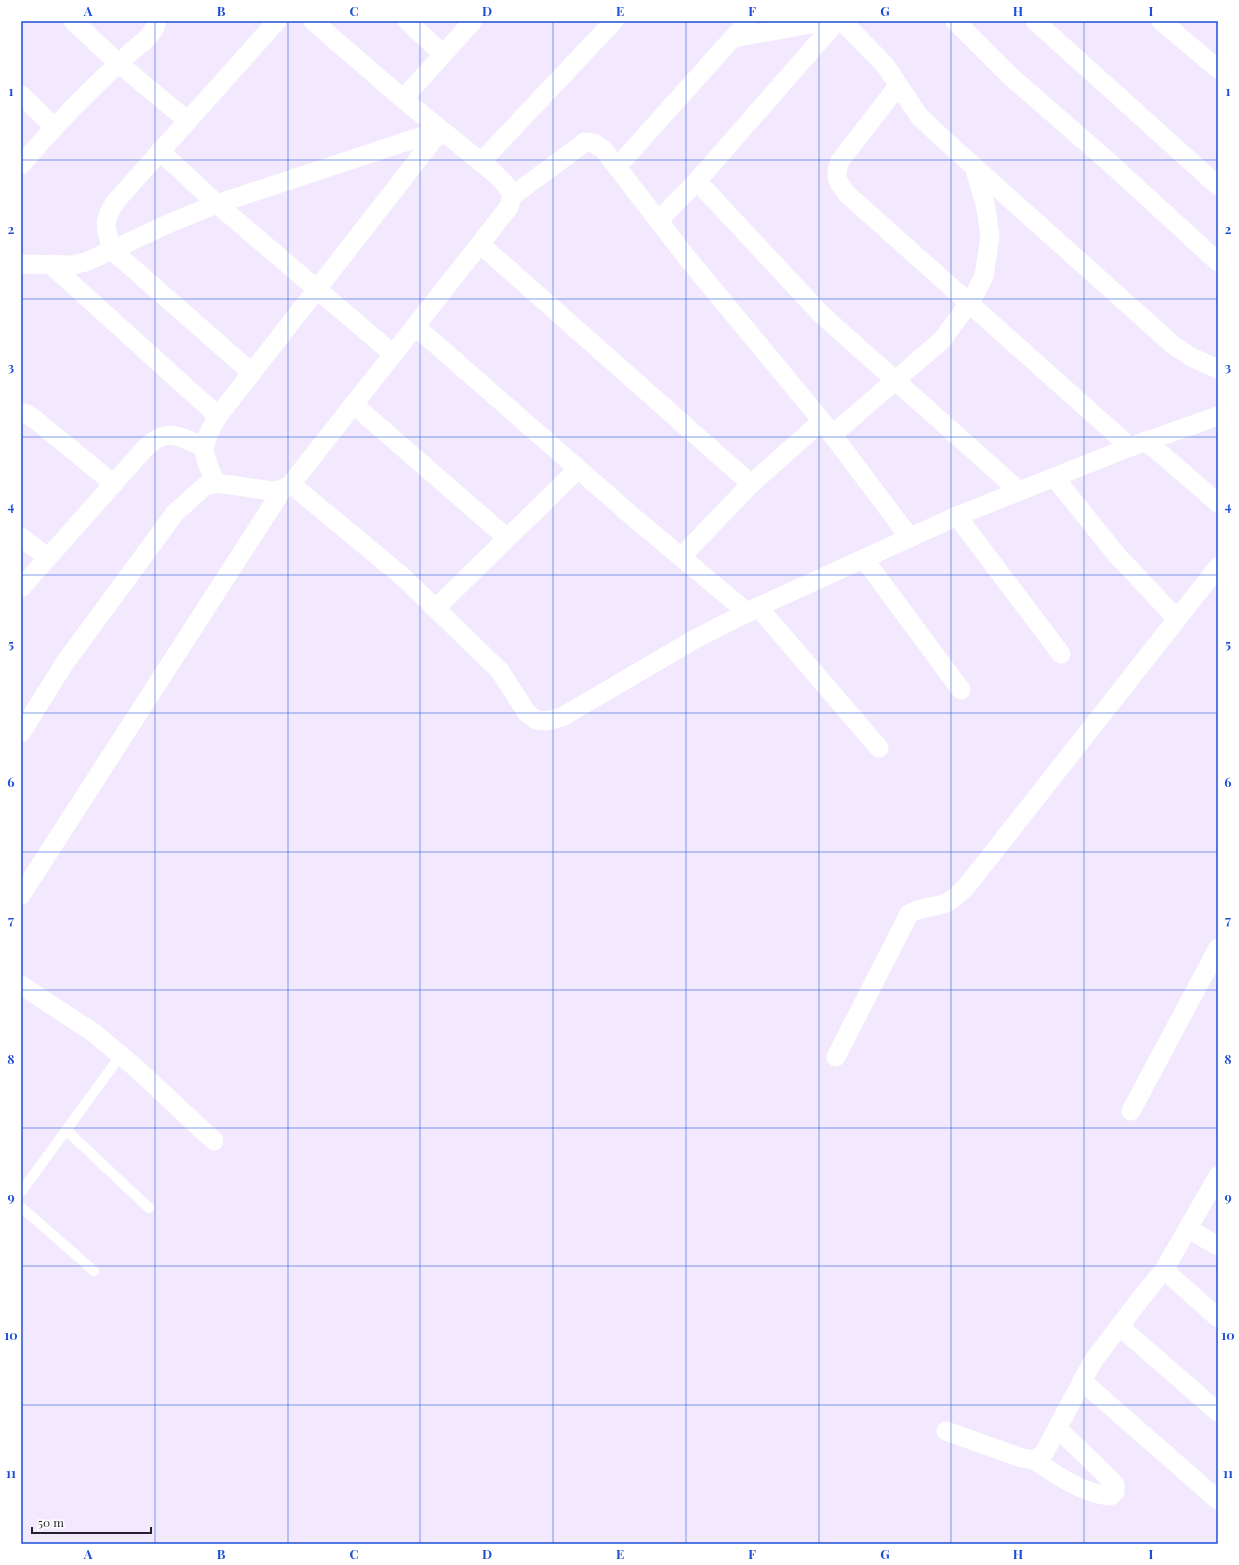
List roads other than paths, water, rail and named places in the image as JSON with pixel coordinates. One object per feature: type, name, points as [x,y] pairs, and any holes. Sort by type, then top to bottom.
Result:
[{"type":"street","points":[[73,21],[118,63],[188,121]]},
{"type":"street","points":[[21,165],[54,126],[118,63],[151,34],[157,21]]},
{"type":"street","points":[[252,374],[112,250],[106,230],[106,220],[108,211],[276,21]]},
{"type":"street","points":[[313,21],[403,99],[481,162],[506,185],[512,196]]},
{"type":"street","points":[[406,21],[443,54]]},
{"type":"street","points":[[403,99],[473,21]]},
{"type":"street","points":[[481,162],[614,21]]},
{"type":"street","points":[[617,167],[748,21]]},
{"type":"street","points":[[733,38],[827,21]]},
{"type":"street","points":[[659,220],[696,181],[837,21]]},
{"type":"street","points":[[842,21],[885,65],[919,116],[1172,344],[1191,357],[1218,369]]},
{"type":"street","points":[[955,21],[1009,75],[1110,162],[1218,262]]},
{"type":"street","points":[[1035,21],[1218,186]]},
{"type":"street","points":[[1161,21],[1218,69]]},
{"type":"street","points":[[898,86],[840,161],[836,173],[838,182],[847,194],[968,303],[1138,444],[1218,503]]},
{"type":"street","points":[[21,95],[54,126]]},
{"type":"street","points":[[21,264],[72,265],[86,262],[170,223],[217,204],[441,130]]},
{"type":"street","points":[[216,483],[205,461],[204,447],[208,432],[218,416],[441,130]]},
{"type":"street","points":[[21,894],[287,486],[509,208],[512,196],[585,142],[594,142],[603,149],[827,428],[910,538]]},
{"type":"street","points":[[160,152],[217,204],[393,354]]},
{"type":"street","points":[[681,557],[751,484],[827,428],[895,381],[942,340],[974,296],[984,276],[990,237],[986,208],[974,166]]},
{"type":"street","points":[[696,181],[822,315],[1018,490]]},
{"type":"street","points":[[480,244],[751,484]]},
{"type":"street","points":[[50,264],[218,416]]},
{"type":"street","points":[[415,326],[681,557],[753,610],[879,748]]},
{"type":"street","points":[[353,404],[507,538]]},
{"type":"street","points":[[21,412],[37,421],[114,484]]},
{"type":"street","points":[[287,486],[403,577],[500,671],[527,713],[536,720],[546,721],[562,717],[695,639],[753,610],[957,516],[1018,490],[1138,444],[1218,416]]},
{"type":"street","points":[[21,588],[147,446],[157,438],[168,435],[178,436],[204,447]]},
{"type":"street","points":[[436,608],[578,469]]},
{"type":"street","points":[[1054,477],[1116,554],[1177,619]]},
{"type":"street","points":[[21,734],[64,664],[175,512],[205,486],[216,483],[272,492],[287,486]]},
{"type":"street","points":[[957,516],[1061,654]]},
{"type":"street","points":[[21,537],[48,558]]},
{"type":"street","points":[[864,559],[961,690]]},
{"type":"street","points":[[836,1057],[909,914],[917,908],[945,904],[966,888],[1218,567]]},
{"type":"street","points":[[1131,1111],[1218,948]]},
{"type":"street","points":[[21,986],[94,1033],[121,1055],[214,1141]]},
{"type":"street","points":[[1034,1460],[1044,1453],[1093,1361],[1164,1270],[1218,1176]]},
{"type":"street","points":[[1188,1230],[1218,1246]]},
{"type":"street","points":[[1164,1270],[1218,1318]]},
{"type":"street","points":[[1119,1326],[1218,1412]]},
{"type":"street","points":[[1082,1381],[1218,1500]]},
{"type":"street","points":[[946,1431],[1022,1458],[1034,1460],[1050,1471],[1091,1492],[1110,1496],[1114,1492],[1115,1485],[1057,1428]]},
{"type":"lane","points":[[21,1192],[121,1055]]},
{"type":"lane","points":[[66,1130],[149,1208]]},
{"type":"lane","points":[[21,1207],[94,1271]]}]
